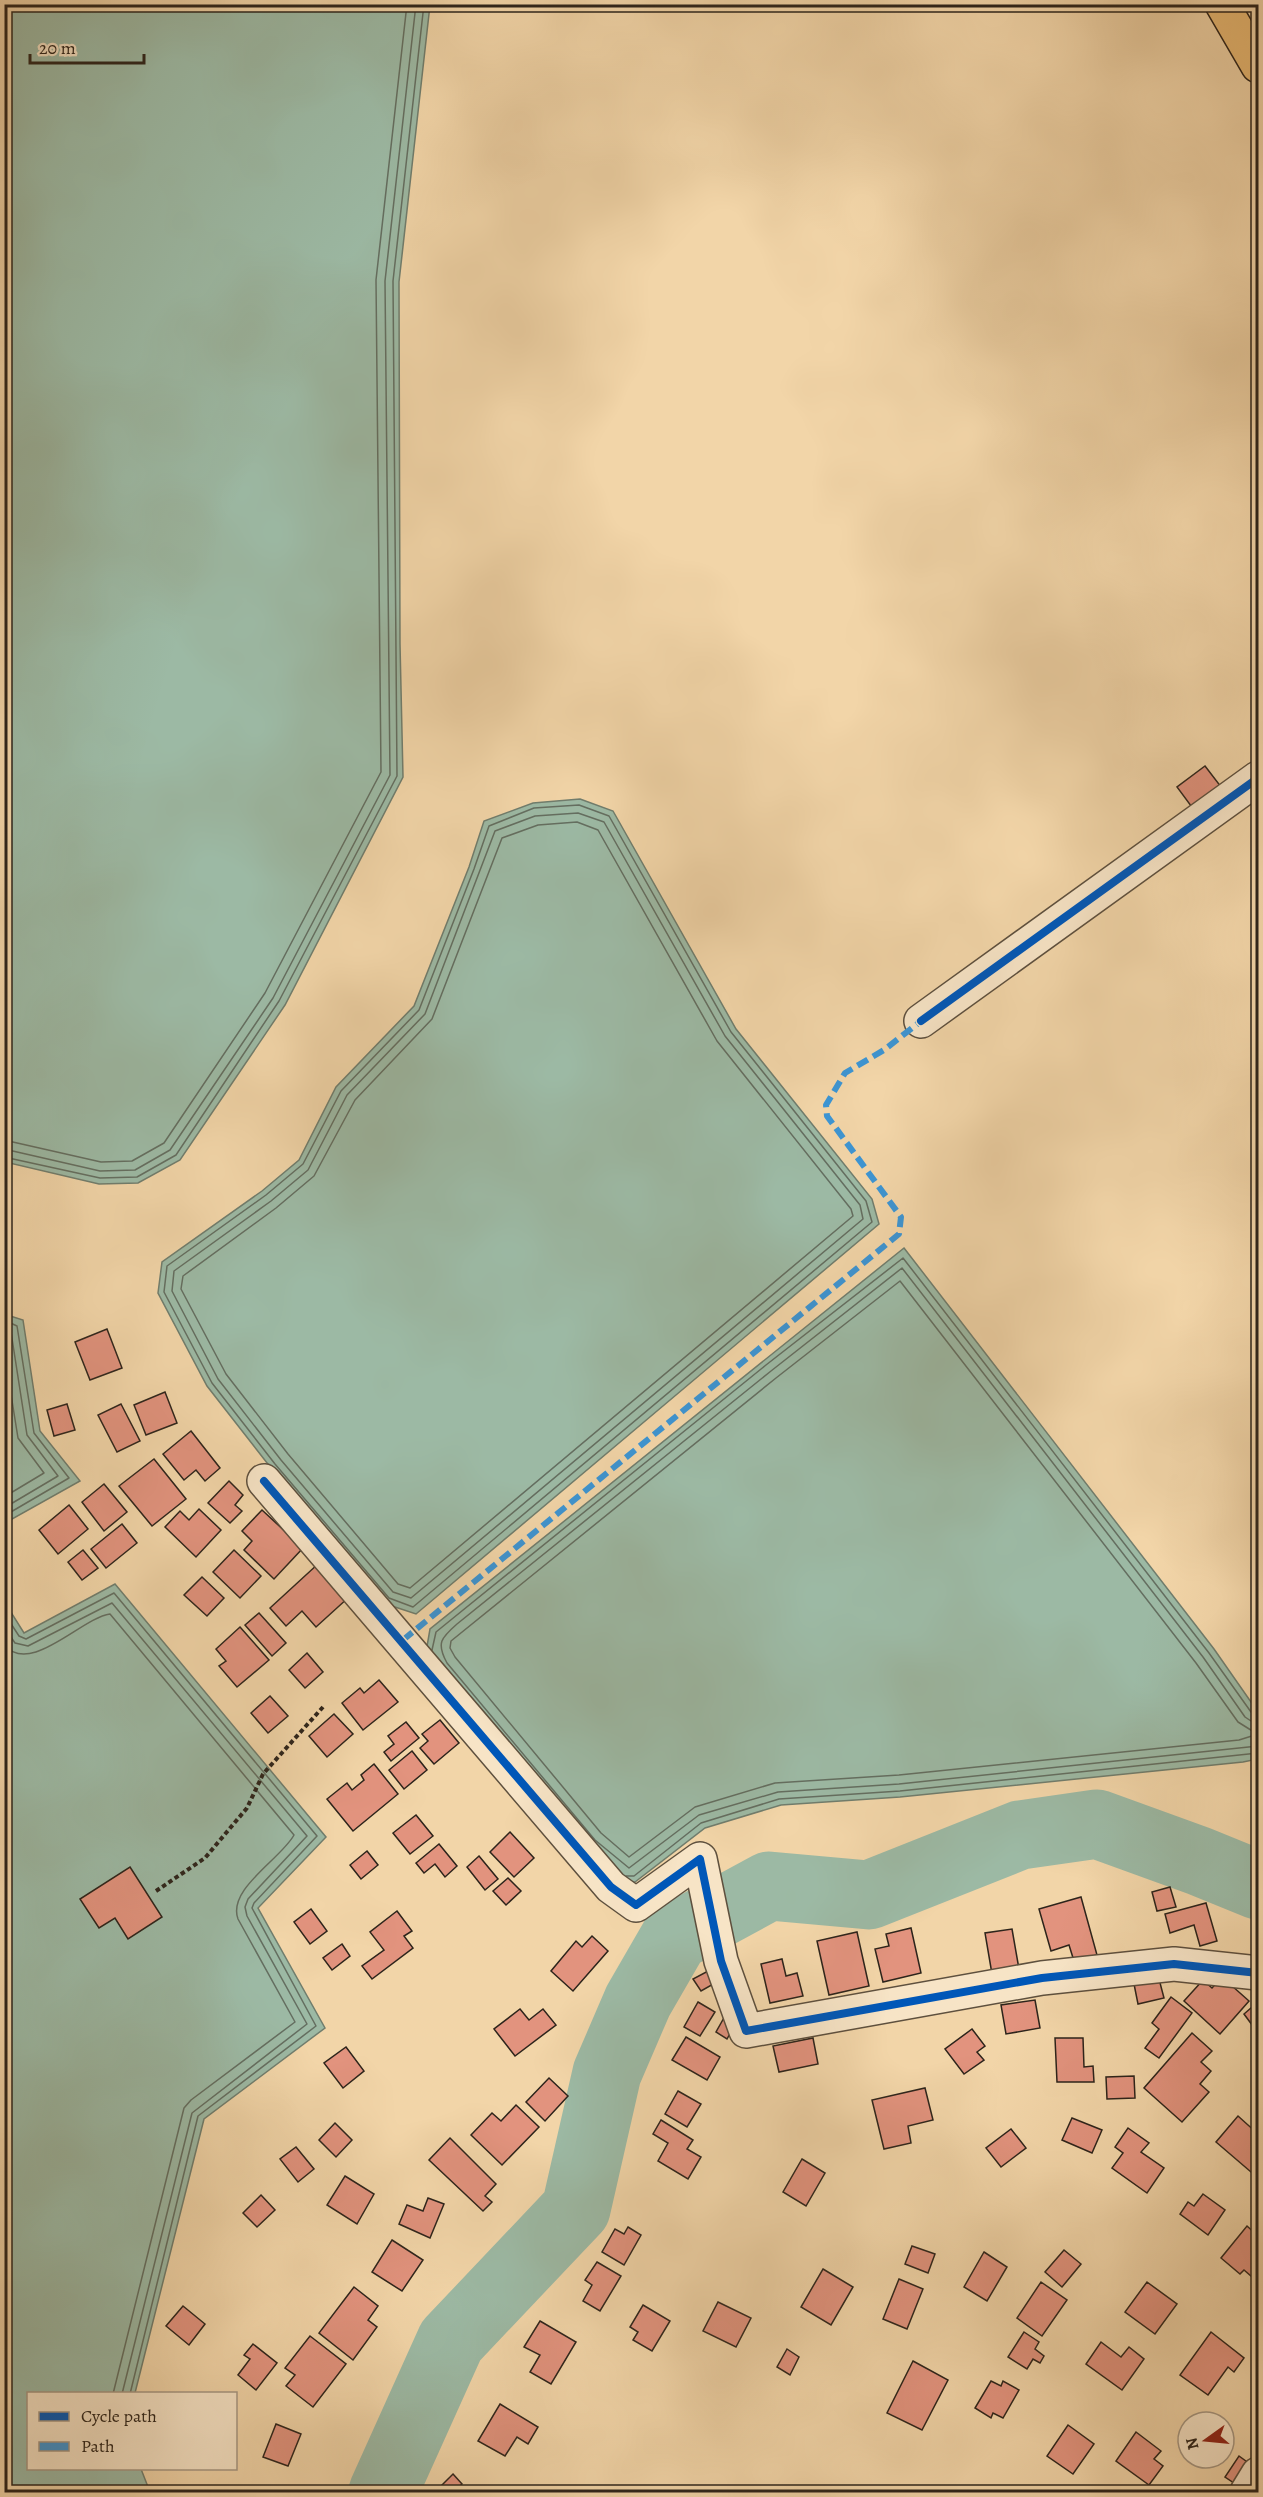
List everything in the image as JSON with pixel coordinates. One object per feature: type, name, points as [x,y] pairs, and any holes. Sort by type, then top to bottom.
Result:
[{"type":"main road","points":[[1222,4],[1258,66]]},
{"type":"street","points":[[921,1020],[1258,777]]},
{"type":"street","points":[[264,1481],[611,1887],[636,1905],[700,1858],[721,1961],[746,2031],[1042,1978],[1173,1964],[1258,1973]]},
{"type":"street","points":[[1247,2493],[1258,2474]]},
{"type":"path","points":[[156,1890],[205,1858],[247,1808],[263,1774],[323,1707]]},
{"type":"water","points":[[5,4],[430,5],[399,282],[400,644],[403,777],[285,1005],[180,1160],[138,1183],[99,1184],[5,1162]]},
{"type":"water","points":[[580,799],[613,811],[736,1029],[872,1199],[879,1224],[416,1614],[386,1604],[271,1468],[207,1386],[158,1293],[162,1262],[262,1191],[299,1160],[336,1087],[414,1006],[469,867],[484,821],[533,803]]},
{"type":"water","points":[[904,1248],[1214,1649],[1258,1712],[1258,1759],[900,1797],[781,1805],[705,1828],[635,1882],[623,1882],[426,1652],[430,1629]]},
{"type":"water","points":[[4,1314],[23,1320],[40,1431],[80,1481],[5,1523]]},
{"type":"water","points":[[115,1584],[326,1837],[258,1908],[325,2028],[204,2119],[135,2392],[27,2392],[27,2470],[141,2470],[150,2492],[5,2492],[4,1601],[24,1633]]},
{"type":"building","points":[[1205,766],[1225,792],[1197,814],[1177,787]]},
{"type":"building","points":[[107,1329],[122,1368],[90,1380],[75,1342]]},
{"type":"building","points":[[165,1392],[177,1423],[146,1435],[134,1405]]},
{"type":"building","points":[[67,1404],[75,1430],[54,1436],[47,1410]]},
{"type":"building","points":[[121,1404],[140,1441],[117,1452],[98,1415]]},
{"type":"building","points":[[191,1431],[220,1468],[205,1481],[196,1470],[184,1480],[163,1454]]},
{"type":"building","points":[[154,1459],[186,1499],[152,1526],[119,1486]]},
{"type":"building","points":[[229,1481],[243,1495],[235,1505],[242,1511],[230,1523],[208,1503]]},
{"type":"building","points":[[104,1484],[127,1512],[104,1531],[82,1502]]},
{"type":"building","points":[[69,1505],[88,1529],[58,1554],[39,1530]]},
{"type":"building","points":[[199,1509],[221,1530],[196,1557],[165,1527],[180,1511],[189,1520]]},
{"type":"building","points":[[262,1510],[303,1548],[274,1579],[244,1550],[252,1541],[242,1531]]},
{"type":"building","points":[[122,1524],[137,1543],[106,1568],[91,1549]]},
{"type":"building","points":[[83,1550],[98,1568],[82,1580],[68,1562]]},
{"type":"building","points":[[234,1550],[261,1576],[240,1598],[213,1572]]},
{"type":"building","points":[[319,1563],[349,1597],[316,1627],[302,1611],[286,1626],[270,1608]]},
{"type":"building","points":[[202,1577],[224,1598],[207,1616],[184,1595]]},
{"type":"building","points":[[259,1613],[286,1643],[272,1656],[245,1625]]},
{"type":"building","points":[[240,1627],[269,1660],[237,1687],[219,1666],[226,1661],[216,1649]]},
{"type":"building","points":[[307,1653],[323,1672],[305,1688],[289,1670]]},
{"type":"building","points":[[379,1680],[398,1702],[363,1730],[342,1703],[360,1688],[364,1693]]},
{"type":"building","points":[[270,1696],[288,1716],[268,1733],[251,1713]]},
{"type":"building","points":[[334,1714],[353,1734],[327,1757],[309,1736]]},
{"type":"building","points":[[440,1720],[459,1743],[434,1764],[420,1748],[428,1741],[422,1734]]},
{"type":"building","points":[[406,1722],[419,1738],[391,1761],[384,1752],[394,1744],[388,1736]]},
{"type":"building","points":[[412,1751],[427,1770],[404,1789],[389,1770]]},
{"type":"building","points":[[374,1764],[398,1794],[353,1831],[327,1799],[347,1783],[352,1790],[364,1780],[361,1775]]},
{"type":"building","points":[[416,1815],[433,1836],[410,1854],[393,1833]]},
{"type":"building","points":[[510,1832],[534,1858],[514,1877],[490,1852]]},
{"type":"building","points":[[439,1844],[457,1866],[445,1877],[435,1864],[424,1873],[416,1863]]},
{"type":"building","points":[[367,1851],[378,1865],[361,1879],[350,1865]]},
{"type":"building","points":[[479,1856],[498,1879],[485,1890],[467,1867]]},
{"type":"building","points":[[130,1867],[162,1917],[128,1939],[115,1918],[99,1928],[80,1899]]},
{"type":"building","points":[[508,1878],[521,1891],[506,1905],[493,1891]]},
{"type":"building","points":[[1170,1887],[1176,1907],[1157,1911],[1152,1892]]},
{"type":"building","points":[[1081,1897],[1097,1955],[1074,1961],[1069,1945],[1051,1951],[1039,1909]]},
{"type":"building","points":[[1206,1903],[1217,1941],[1200,1946],[1194,1925],[1170,1933],[1165,1914]]},
{"type":"building","points":[[311,1909],[327,1931],[310,1944],[294,1922]]},
{"type":"building","points":[[397,1911],[412,1931],[404,1936],[413,1948],[372,1979],[362,1966],[384,1950],[370,1932]]},
{"type":"building","points":[[911,1928],[921,1973],[883,1982],[875,1949],[889,1946],[886,1934]]},
{"type":"building","points":[[1012,1929],[1019,1969],[992,1974],[985,1933]]},
{"type":"building","points":[[857,1932],[869,1986],[829,1995],[817,1941]]},
{"type":"building","points":[[592,1936],[608,1951],[573,1991],[551,1971],[576,1941],[582,1947]]},
{"type":"building","points":[[342,1944],[350,1956],[332,1970],[323,1958]]},
{"type":"building","points":[[782,1959],[786,1976],[797,1973],[803,1996],[770,2003],[761,1964]]},
{"type":"building","points":[[710,1970],[717,1982],[701,1991],[693,1979]]},
{"type":"building","points":[[1222,1977],[1249,2001],[1220,2034],[1184,2001],[1203,1980],[1212,1988]]},
{"type":"building","points":[[1159,1979],[1164,1998],[1138,2004],[1134,1984]]},
{"type":"building","points":[[1171,1997],[1192,2013],[1159,2058],[1145,2048],[1159,2029],[1152,2023]]},
{"type":"building","points":[[1035,2000],[1040,2028],[1006,2034],[1001,2005]]},
{"type":"building","points":[[698,2002],[715,2012],[700,2036],[684,2027]]},
{"type":"building","points":[[1258,2002],[1258,2033],[1244,2014]]},
{"type":"building","points":[[520,2009],[529,2020],[543,2009],[556,2025],[515,2056],[494,2029]]},
{"type":"building","points":[[725,2016],[736,2023],[727,2039],[716,2032]]},
{"type":"building","points":[[972,2029],[985,2046],[977,2052],[984,2060],[964,2074],[945,2049]]},
{"type":"building","points":[[1192,2033],[1212,2051],[1201,2062],[1211,2071],[1200,2084],[1209,2092],[1182,2122],[1144,2088]]},
{"type":"building","points":[[686,2037],[720,2057],[707,2080],[672,2060]]},
{"type":"building","points":[[813,2038],[818,2064],[779,2072],[773,2046]]},
{"type":"building","points":[[1055,2038],[1083,2038],[1084,2067],[1093,2066],[1094,2082],[1057,2082]]},
{"type":"building","points":[[346,2047],[364,2071],[343,2088],[324,2063]]},
{"type":"building","points":[[1134,2076],[1135,2098],[1107,2099],[1106,2077]]},
{"type":"building","points":[[549,2078],[568,2096],[545,2121],[526,2102]]},
{"type":"building","points":[[925,2088],[933,2120],[908,2126],[911,2143],[884,2149],[872,2100]]},
{"type":"building","points":[[678,2091],[701,2104],[687,2127],[665,2114]]},
{"type":"building","points":[[516,2105],[539,2127],[502,2165],[471,2135],[492,2113],[501,2121]]},
{"type":"building","points":[[1238,2116],[1258,2134],[1258,2163],[1251,2172],[1216,2142]]},
{"type":"building","points":[[1072,2118],[1102,2130],[1092,2153],[1062,2140]]},
{"type":"building","points":[[661,2120],[693,2140],[687,2149],[701,2157],[688,2179],[658,2161],[668,2143],[653,2134]]},
{"type":"building","points":[[335,2123],[352,2140],[336,2157],[319,2140]]},
{"type":"building","points":[[1128,2128],[1149,2143],[1141,2152],[1164,2168],[1147,2193],[1112,2168],[1123,2153],[1115,2147]]},
{"type":"building","points":[[1011,2129],[1026,2148],[1001,2167],[986,2148]]},
{"type":"building","points":[[450,2138],[496,2184],[485,2196],[492,2202],[483,2211],[429,2160]]},
{"type":"building","points":[[296,2147],[314,2169],[298,2182],[280,2159]]},
{"type":"building","points":[[802,2159],[825,2173],[806,2206],[783,2192]]},
{"type":"building","points":[[345,2176],[374,2194],[357,2224],[327,2205]]},
{"type":"building","points":[[1203,2194],[1225,2210],[1208,2235],[1180,2214],[1188,2202],[1194,2206]]},
{"type":"building","points":[[261,2195],[275,2210],[257,2227],[243,2213]]},
{"type":"building","points":[[428,2198],[444,2204],[430,2238],[399,2224],[407,2205],[423,2211]]},
{"type":"building","points":[[1247,2226],[1258,2236],[1258,2282],[1244,2270],[1240,2274],[1221,2258]]},
{"type":"building","points":[[628,2227],[641,2235],[624,2265],[602,2252],[615,2229],[624,2234]]},
{"type":"building","points":[[392,2240],[423,2260],[402,2291],[372,2272]]},
{"type":"building","points":[[912,2246],[935,2254],[928,2273],[905,2264]]},
{"type":"building","points":[[1064,2250],[1081,2264],[1062,2287],[1045,2272]]},
{"type":"building","points":[[984,2252],[1007,2267],[987,2301],[964,2287]]},
{"type":"building","points":[[597,2262],[621,2276],[600,2311],[583,2301],[592,2285],[585,2280]]},
{"type":"building","points":[[823,2269],[853,2287],[831,2325],[801,2307]]},
{"type":"building","points":[[899,2279],[923,2289],[907,2329],[883,2319]]},
{"type":"building","points":[[1041,2282],[1067,2300],[1042,2336],[1017,2318]]},
{"type":"building","points":[[1147,2282],[1177,2304],[1155,2334],[1125,2312]]},
{"type":"building","points":[[354,2287],[378,2306],[368,2320],[377,2327],[353,2360],[319,2333]]},
{"type":"building","points":[[718,2302],[751,2318],[736,2347],[703,2331]]},
{"type":"building","points":[[643,2305],[670,2321],[652,2351],[633,2340],[638,2332],[630,2327]]},
{"type":"building","points":[[183,2306],[205,2324],[189,2345],[166,2326]]},
{"type":"building","points":[[540,2321],[576,2342],[551,2384],[530,2372],[540,2355],[524,2347]]},
{"type":"building","points":[[1024,2332],[1039,2342],[1035,2349],[1044,2356],[1040,2363],[1033,2359],[1027,2369],[1008,2357]]},
{"type":"building","points":[[1211,2332],[1244,2358],[1234,2372],[1228,2367],[1208,2395],[1180,2375]]},
{"type":"building","points":[[310,2336],[346,2364],[313,2407],[286,2386],[295,2375],[285,2368]]},
{"type":"building","points":[[1101,2342],[1121,2357],[1129,2347],[1144,2359],[1122,2390],[1086,2364]]},
{"type":"building","points":[[253,2344],[277,2363],[256,2390],[238,2375],[250,2359],[244,2355]]},
{"type":"building","points":[[787,2349],[799,2357],[790,2375],[777,2367]]},
{"type":"building","points":[[913,2361],[948,2380],[922,2430],[887,2413]]},
{"type":"building","points":[[991,2381],[1001,2386],[1003,2381],[1019,2390],[1003,2418],[993,2413],[991,2418],[975,2408]]},
{"type":"building","points":[[500,2404],[538,2427],[528,2444],[517,2437],[505,2456],[478,2441]]},
{"type":"building","points":[[276,2424],[301,2434],[288,2466],[263,2457]]},
{"type":"building","points":[[1068,2425],[1094,2444],[1073,2474],[1047,2456]]},
{"type":"building","points":[[1136,2432],[1161,2451],[1154,2459],[1163,2466],[1149,2485],[1116,2461]]},
{"type":"building","points":[[1239,2456],[1254,2467],[1240,2487],[1225,2477],[1230,2470],[1236,2470],[1236,2460]]},
{"type":"building","points":[[453,2474],[462,2484],[453,2492],[443,2492],[439,2488]]},
{"type":"waterway","points":[[383,2492],[451,2341],[576,2209],[607,2073],[638,2001],[675,1937],[769,1886],[869,1895],[1020,1835],[1097,1824],[1258,1885]]},
{"type":"marked path","points":[[403,1640],[899,1234],[901,1217],[827,1116],[826,1105],[845,1073],[884,1050],[921,1021]]},
{"type":"cycle path","points":[[921,1021],[1258,778]]},
{"type":"cycle path","points":[[264,1481],[611,1887],[636,1905],[700,1859],[721,1961],[746,2031],[1042,1978],[1174,1964],[1258,1973]]}]
